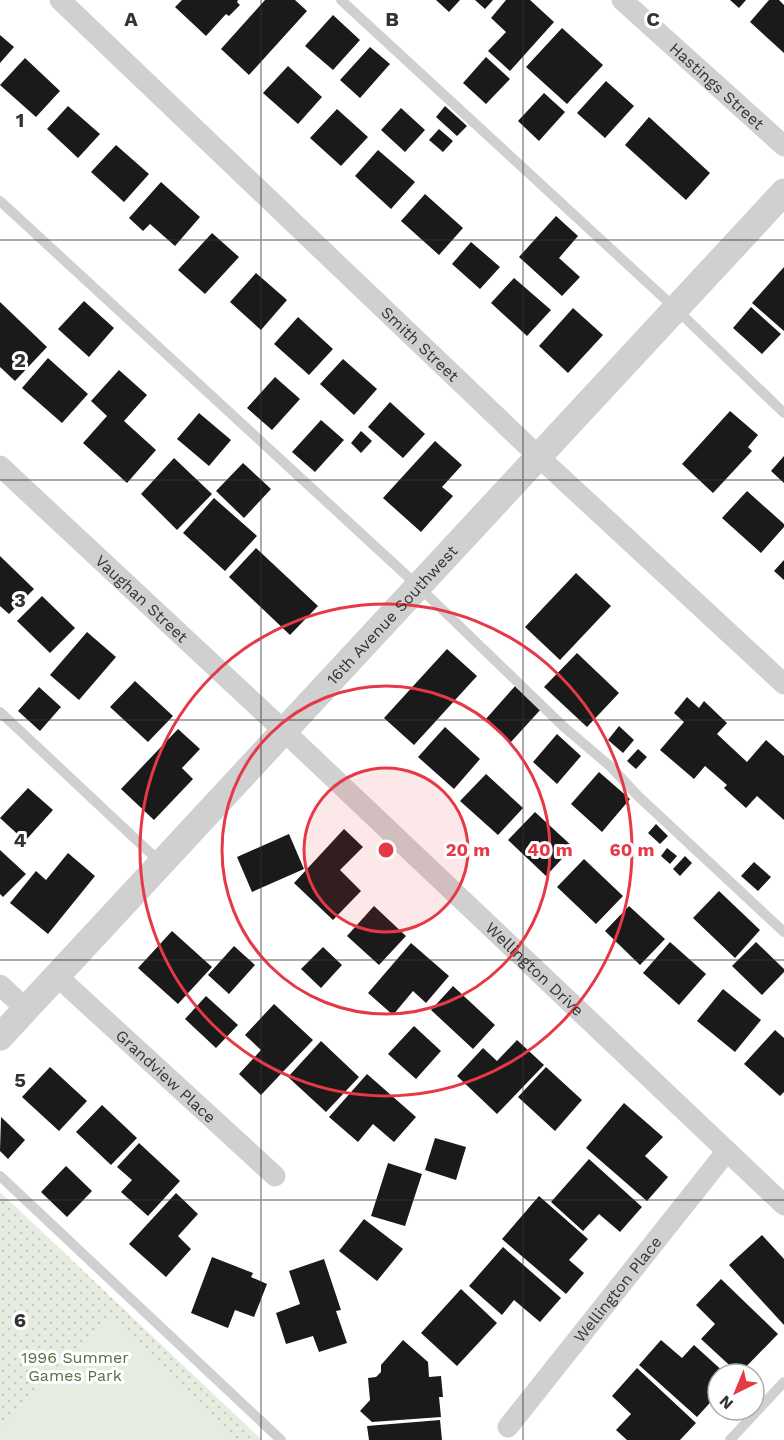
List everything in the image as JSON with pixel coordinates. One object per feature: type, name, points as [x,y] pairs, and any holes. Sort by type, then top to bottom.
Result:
[{"type":"street","name":"Smith Street","points":[[60,0],[538,457],[784,684]]},
{"type":"street","name":"Hastings Street","points":[[622,0],[784,146]]},
{"type":"street","name":"16th Avenue Southwest","points":[[0,1037],[784,192]]},
{"type":"street","name":"Vaughan Street","points":[[0,466],[284,731]]},
{"type":"street","name":"Wellington Drive","points":[[284,731],[784,1205]]},
{"type":"street","name":"Grandview Place","points":[[57,976],[276,1176]]},
{"type":"street","points":[[0,985],[26,1009]]},
{"type":"street","name":"Wellington Place","points":[[508,1427],[727,1151]]},
{"type":"lane","points":[[341,0],[676,309],[784,413]]},
{"type":"lane","points":[[0,201],[418,586],[564,727],[611,767],[638,796],[784,932]]},
{"type":"lane","points":[[0,712],[161,863]]},
{"type":"lane","points":[[0,1176],[281,1440]]},
{"type":"lane","points":[[730,1440],[784,1382]]},
{"type":"green space","name":"1996 Summer Games Park","points":[[0,1192],[262,1440],[0,1440]]},
{"type":"green space","points":[[108,1317],[238,1440],[0,1440],[0,1432]]},
{"type":"building","points":[[182,0],[238,0],[240,5],[229,16],[226,14],[206,36],[175,7]]},
{"type":"building","points":[[265,0],[295,0],[307,11],[249,75],[221,49]]},
{"type":"building","points":[[436,0],[460,0],[449,12]]},
{"type":"building","points":[[475,0],[493,0],[485,9]]},
{"type":"building","points":[[506,0],[530,0],[554,22],[510,71],[488,51],[506,32],[491,18]]},
{"type":"building","points":[[730,0],[746,0],[739,8]]},
{"type":"building","points":[[769,0],[779,0],[784,5],[784,53],[750,22]]},
{"type":"building","points":[[333,15],[360,40],[333,70],[305,46]]},
{"type":"building","points":[[562,28],[603,65],[567,104],[526,67]]},
{"type":"building","points":[[0,35],[14,47],[0,63]]},
{"type":"building","points":[[370,47],[390,64],[360,98],[340,80]]},
{"type":"building","points":[[486,57],[510,79],[486,104],[463,83]]},
{"type":"building","points":[[25,58],[60,91],[36,117],[0,85]]},
{"type":"building","points":[[288,66],[322,97],[298,124],[263,93]]},
{"type":"building","points":[[606,81],[634,106],[605,138],[577,113]]},
{"type":"building","points":[[544,93],[565,112],[539,141],[518,121]]},
{"type":"building","points":[[68,106],[100,134],[78,158],[47,129]]},
{"type":"building","points":[[445,106],[467,126],[457,136],[436,117]]},
{"type":"building","points":[[401,108],[425,130],[405,152],[381,130]]},
{"type":"building","points":[[337,109],[368,137],[341,166],[310,138]]},
{"type":"building","points":[[649,117],[710,173],[686,200],[625,145]]},
{"type":"building","points":[[439,129],[453,141],[443,152],[429,140]]},
{"type":"building","points":[[116,145],[149,174],[124,202],[91,172]]},
{"type":"building","points":[[378,150],[415,182],[391,209],[355,176]]},
{"type":"building","points":[[161,182],[200,217],[175,246],[150,224],[143,231],[129,218]]},
{"type":"building","points":[[425,194],[463,228],[439,255],[401,221]]},
{"type":"building","points":[[556,216],[578,236],[559,258],[580,277],[562,296],[519,257]]},
{"type":"building","points":[[212,233],[239,257],[205,294],[178,270]]},
{"type":"building","points":[[471,242],[500,267],[480,289],[452,264]]},
{"type":"building","points":[[784,267],[784,331],[752,303]]},
{"type":"building","points":[[256,273],[287,300],[261,330],[230,302]]},
{"type":"building","points":[[514,278],[551,310],[527,336],[491,303]]},
{"type":"building","points":[[84,301],[114,328],[89,357],[58,329]]},
{"type":"building","points":[[0,302],[47,347],[15,381],[0,367]]},
{"type":"building","points":[[751,307],[781,334],[762,354],[733,328]]},
{"type":"building","points":[[573,308],[603,335],[568,373],[539,346]]},
{"type":"building","points":[[298,317],[333,349],[309,375],[274,344]]},
{"type":"building","points":[[48,358],[88,394],[62,423],[22,388]]},
{"type":"building","points":[[343,359],[377,389],[354,415],[320,384]]},
{"type":"building","points":[[119,370],[147,395],[124,421],[156,450],[127,483],[83,443],[107,416],[91,401]]},
{"type":"building","points":[[275,377],[300,399],[272,430],[247,408]]},
{"type":"building","points":[[390,402],[425,434],[403,458],[368,427]]},
{"type":"building","points":[[730,411],[758,435],[748,447],[752,451],[713,493],[682,464]]},
{"type":"building","points":[[199,413],[231,440],[209,466],[177,439]]},
{"type":"building","points":[[321,420],[344,440],[315,472],[292,452]]},
{"type":"building","points":[[361,431],[372,441],[361,453],[351,443]]},
{"type":"building","points":[[435,441],[462,465],[442,487],[453,496],[421,532],[383,498]]},
{"type":"building","points":[[784,456],[784,483],[771,471]]},
{"type":"building","points":[[174,458],[212,494],[177,530],[141,494]]},
{"type":"building","points":[[243,463],[271,489],[244,518],[216,491]]},
{"type":"building","points":[[747,491],[784,524],[784,527],[761,553],[722,518]]},
{"type":"building","points":[[214,498],[257,536],[225,571],[183,533]]},
{"type":"building","points":[[256,548],[318,606],[290,635],[229,577]]},
{"type":"building","points":[[0,556],[34,589],[9,614],[0,606]]},
{"type":"building","points":[[784,560],[784,580],[774,571]]},
{"type":"building","points":[[576,573],[611,606],[560,660],[525,627]]},
{"type":"building","points":[[42,596],[75,628],[50,653],[17,621]]},
{"type":"building","points":[[87,632],[116,657],[79,700],[50,675]]},
{"type":"building","points":[[447,649],[477,676],[414,745],[384,718]]},
{"type":"building","points":[[577,653],[619,693],[587,727],[544,687]]},
{"type":"building","points":[[135,681],[173,716],[148,742],[110,707]]},
{"type":"building","points":[[516,685],[542,708],[510,743],[485,720]]},
{"type":"building","points":[[39,687],[61,707],[40,731],[18,711]]},
{"type":"building","points":[[687,697],[699,708],[704,701],[727,723],[717,734],[747,762],[766,740],[784,756],[784,820],[757,796],[746,808],[724,788],[727,785],[705,766],[694,779],[660,750],[684,722],[674,713]]},
{"type":"building","points":[[619,726],[634,740],[623,753],[608,740]]},
{"type":"building","points":[[445,727],[480,759],[454,789],[418,757]]},
{"type":"building","points":[[178,729],[200,749],[182,768],[193,779],[154,820],[121,789]]},
{"type":"building","points":[[557,734],[581,756],[557,784],[533,762]]},
{"type":"building","points":[[638,749],[647,757],[636,769],[627,761]]},
{"type":"building","points":[[599,772],[630,799],[602,832],[571,804]]},
{"type":"building","points":[[486,774],[523,808],[498,835],[460,801]]},
{"type":"building","points":[[28,788],[53,810],[25,841],[0,818]]},
{"type":"building","points":[[535,812],[573,847],[546,876],[508,840]]},
{"type":"building","points":[[656,824],[668,836],[660,844],[648,833]]},
{"type":"building","points":[[344,829],[363,847],[340,870],[361,891],[333,920],[294,883]]},
{"type":"building","points":[[289,834],[304,869],[252,892],[237,857]]},
{"type":"building","points":[[667,848],[677,856],[670,864],[661,856]]},
{"type":"building","points":[[0,850],[26,874],[3,897],[0,894]]},
{"type":"building","points":[[68,853],[95,876],[48,934],[10,903],[36,871],[46,880]]},
{"type":"building","points":[[685,856],[692,863],[680,876],[673,869]]},
{"type":"building","points":[[584,859],[623,896],[596,924],[557,887]]},
{"type":"building","points":[[754,862],[771,877],[758,891],[741,876]]},
{"type":"building","points":[[719,891],[760,930],[735,958],[693,918]]},
{"type":"building","points":[[374,906],[406,936],[379,965],[347,936]]},
{"type":"building","points":[[629,906],[665,939],[640,965],[605,931]]},
{"type":"building","points":[[172,931],[212,967],[178,1004],[138,968]]},
{"type":"building","points":[[670,942],[706,974],[679,1005],[643,973]]},
{"type":"building","points":[[756,942],[784,969],[784,972],[762,995],[732,966]]},
{"type":"building","points":[[411,943],[449,976],[426,1003],[413,991],[393,1015],[368,993]]},
{"type":"building","points":[[234,946],[255,965],[229,994],[208,975]]},
{"type":"building","points":[[323,947],[342,965],[321,988],[301,969]]},
{"type":"building","points":[[453,986],[495,1025],[473,1049],[431,1010]]},
{"type":"building","points":[[723,989],[761,1020],[735,1052],[697,1021]]},
{"type":"building","points":[[206,996],[238,1025],[216,1048],[185,1019]]},
{"type":"building","points":[[274,1004],[313,1040],[261,1095],[239,1074],[261,1050],[245,1035]]},
{"type":"building","points":[[414,1026],[441,1051],[416,1079],[388,1054]]},
{"type":"building","points":[[775,1030],[784,1038],[784,1092],[780,1096],[744,1064]]},
{"type":"building","points":[[517,1040],[544,1065],[497,1114],[457,1076],[483,1048],[497,1061]]},
{"type":"building","points":[[321,1041],[359,1077],[326,1112],[288,1077]]},
{"type":"building","points":[[50,1067],[87,1101],[59,1131],[22,1097]]},
{"type":"building","points":[[546,1067],[582,1100],[555,1131],[518,1097]]},
{"type":"building","points":[[367,1074],[416,1117],[394,1142],[373,1124],[358,1142],[329,1117]]},
{"type":"building","points":[[624,1103],[663,1137],[645,1156],[668,1177],[647,1201],[586,1148]]},
{"type":"building","points":[[102,1105],[137,1138],[111,1165],[76,1132]]},
{"type":"building","points":[[1,1117],[25,1140],[8,1159],[0,1151]]},
{"type":"building","points":[[435,1138],[466,1147],[456,1180],[425,1170]]},
{"type":"building","points":[[139,1143],[180,1181],[148,1216],[121,1192],[132,1180],[117,1167]]},
{"type":"building","points":[[589,1159],[642,1207],[620,1232],[599,1214],[583,1231],[551,1202]]},
{"type":"building","points":[[388,1163],[422,1174],[405,1226],[371,1216]]},
{"type":"building","points":[[66,1166],[92,1191],[67,1217],[41,1192]]},
{"type":"building","points":[[176,1193],[198,1214],[178,1236],[191,1249],[166,1277],[129,1244]]},
{"type":"building","points":[[539,1196],[588,1239],[569,1260],[584,1273],[566,1294],[502,1239]]},
{"type":"building","points":[[364,1219],[403,1249],[377,1281],[339,1251]]},
{"type":"building","points":[[762,1235],[784,1259],[784,1325],[729,1265]]},
{"type":"building","points":[[503,1247],[561,1298],[540,1322],[514,1300],[502,1315],[469,1286]]},
{"type":"building","points":[[212,1257],[253,1273],[251,1277],[267,1284],[254,1317],[235,1310],[228,1328],[191,1313]]},
{"type":"building","points":[[324,1259],[341,1310],[336,1311],[347,1343],[319,1352],[313,1336],[286,1344],[276,1313],[300,1304],[289,1271]]},
{"type":"building","points":[[721,1279],[778,1334],[751,1362],[726,1362],[701,1339],[715,1324],[696,1305]]},
{"type":"building","points":[[461,1289],[497,1323],[457,1366],[421,1333]]},
{"type":"building","points":[[403,1340],[428,1362],[429,1377],[441,1376],[443,1397],[439,1397],[441,1417],[372,1422],[360,1411],[370,1400],[368,1378],[376,1377],[381,1372],[381,1365]]},
{"type":"building","points":[[661,1340],[682,1358],[694,1345],[713,1362],[706,1362],[706,1407],[697,1417],[639,1365]]},
{"type":"building","points":[[637,1368],[696,1423],[680,1440],[627,1440],[616,1430],[631,1414],[612,1396]]},
{"type":"building","points":[[440,1420],[442,1440],[369,1440],[367,1426]]}]
